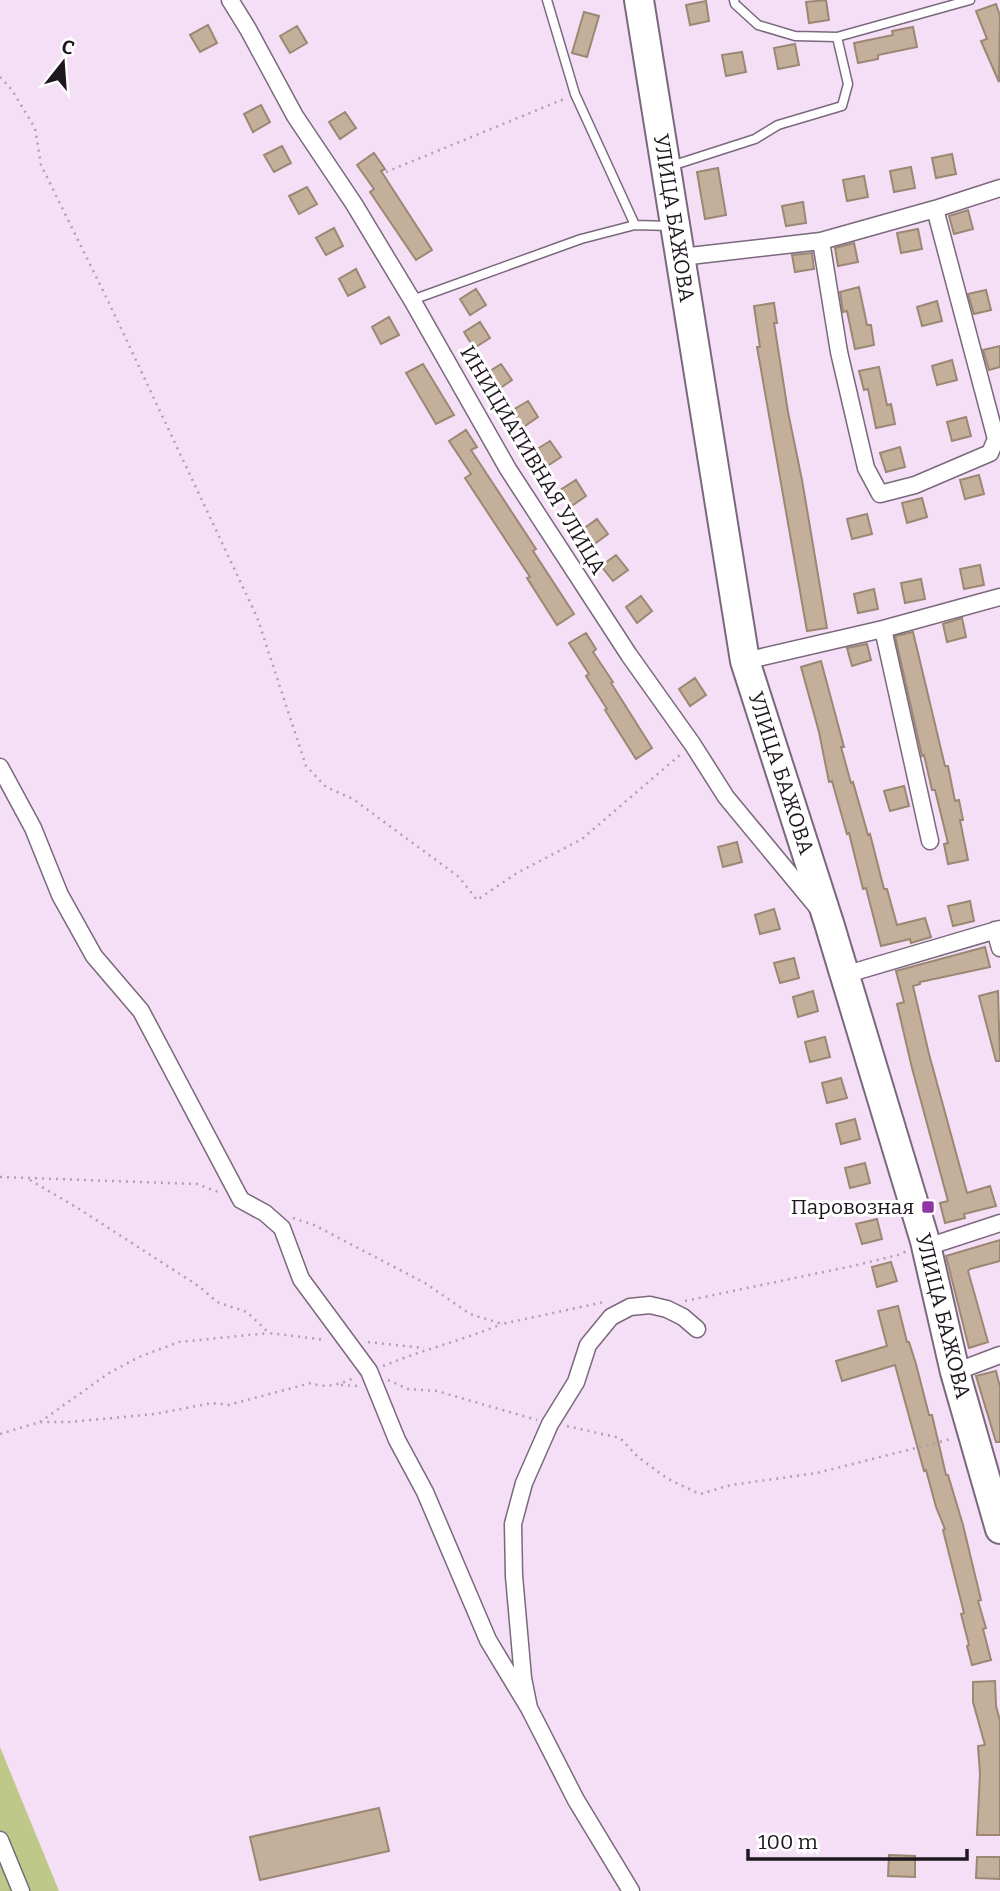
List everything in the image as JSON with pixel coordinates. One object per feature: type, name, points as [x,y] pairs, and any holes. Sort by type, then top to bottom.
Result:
[{"type":"highway","name":"УЛИЦА БАЖОВА","points":[[639,0],[745,661],[829,923],[926,1244],[955,1372],[1000,1529]]},
{"type":"street","name":"ИНИЦИАТИВНАЯ УЛИЦА","points":[[230,0],[295,116],[354,204],[412,300],[508,469],[726,797],[829,923]]},
{"type":"street","points":[[681,257],[821,241],[1000,188]]},
{"type":"street","points":[[821,241],[838,352],[866,468],[880,494],[915,485],[990,453],[996,439],[934,209]]},
{"type":"street","points":[[745,661],[883,629],[1000,597]]},
{"type":"street","points":[[883,629],[930,841]]},
{"type":"street","points":[[0,767],[33,828],[60,895],[94,956],[141,1011],[241,1200],[265,1213],[282,1228],[301,1279],[369,1371],[397,1440],[425,1492],[488,1640],[529,1708],[576,1800],[631,1891]]},
{"type":"street","points":[[844,975],[997,929],[1000,948]]},
{"type":"street","points":[[926,1244],[1000,1223]]},
{"type":"street","points":[[529,1708],[523,1678],[513,1576],[513,1524],[524,1483],[550,1424],[576,1382],[588,1345],[611,1317],[630,1307],[650,1305],[675,1312],[697,1329]]},
{"type":"street","points":[[955,1372],[1000,1355]]},
{"type":"street","points":[[0,1840],[21,1891]]},
{"type":"lane","points":[[547,0],[575,94],[635,225]]},
{"type":"lane","points":[[734,0],[734,4],[758,24],[795,36],[837,37],[970,0]]},
{"type":"lane","points":[[666,167],[755,139],[778,125],[842,106],[848,84],[837,37]]},
{"type":"lane","points":[[412,300],[581,239],[635,225],[676,226]]},
{"type":"path","points":[[0,77],[12,90],[35,128],[41,166],[109,303],[257,617],[306,766],[326,787],[353,799],[459,877],[477,900],[517,873],[582,839],[692,744]]},
{"type":"path","points":[[386,172],[575,94]]},
{"type":"path","points":[[0,1177],[197,1184],[241,1200]]},
{"type":"path","points":[[28,1179],[200,1287],[217,1302],[247,1312],[269,1333]]},
{"type":"path","points":[[290,1217],[314,1225],[425,1283],[470,1314],[502,1324]]},
{"type":"path","points":[[674,1303],[898,1255],[926,1244]]},
{"type":"path","points":[[0,1434],[40,1422],[155,1414],[212,1403],[228,1405],[311,1383],[318,1386],[339,1385],[427,1348],[463,1340],[502,1324],[605,1302]]},
{"type":"path","points":[[40,1422],[109,1373],[139,1357],[179,1342],[269,1333],[427,1348]]},
{"type":"path","points":[[369,1371],[408,1389],[437,1391],[550,1424],[588,1429],[620,1438],[638,1457],[668,1479],[701,1494],[731,1485],[817,1473],[974,1433]]},
{"type":"green space","points":[[0,1747],[59,1891],[0,1891]]},
{"type":"building","points":[[826,0],[829,20],[809,23],[806,2]]},
{"type":"building","points":[[706,1],[709,21],[690,25],[686,5]]},
{"type":"building","points":[[996,4],[1000,16],[999,82],[981,41],[987,39],[976,11]]},
{"type":"building","points":[[584,12],[599,16],[587,57],[572,53]]},
{"type":"building","points":[[208,25],[217,43],[200,52],[190,35]]},
{"type":"building","points":[[297,26],[307,43],[290,53],[280,36]]},
{"type":"building","points":[[913,27],[917,47],[878,55],[878,59],[858,63],[854,43],[893,35],[892,31]]},
{"type":"building","points":[[795,44],[799,65],[778,69],[774,48]]},
{"type":"building","points":[[742,52],[746,72],[726,76],[722,55]]},
{"type":"building","points":[[261,105],[270,122],[253,132],[244,114]]},
{"type":"building","points":[[345,112],[356,128],[340,139],[329,122]]},
{"type":"building","points":[[282,146],[291,163],[274,172],[264,155]]},
{"type":"building","points":[[374,153],[385,169],[381,171],[432,250],[416,260],[370,192],[374,189],[357,165]]},
{"type":"building","points":[[952,154],[956,174],[936,178],[932,158]]},
{"type":"building","points":[[911,167],[915,188],[894,192],[890,171]]},
{"type":"building","points":[[718,168],[726,215],[705,219],[697,172]]},
{"type":"building","points":[[864,176],[868,197],[847,201],[843,180]]},
{"type":"building","points":[[307,187],[317,204],[299,214],[289,196]]},
{"type":"building","points":[[803,202],[806,223],[786,226],[782,206]]},
{"type":"building","points":[[968,210],[973,229],[954,234],[949,216]]},
{"type":"building","points":[[334,228],[343,246],[326,255],[316,238]]},
{"type":"building","points":[[918,229],[922,249],[901,253],[897,233]]},
{"type":"building","points":[[854,243],[858,262],[838,266],[835,248]]},
{"type":"building","points":[[812,253],[814,269],[795,272],[792,255]]},
{"type":"building","points":[[356,269],[365,287],[348,296],[339,279]]},
{"type":"building","points":[[859,287],[867,325],[871,325],[874,345],[855,349],[847,311],[843,312],[840,292]]},
{"type":"building","points":[[476,289],[486,305],[470,315],[460,299]]},
{"type":"building","points":[[986,290],[991,310],[974,314],[968,294]]},
{"type":"building","points":[[937,301],[942,321],[922,326],[917,307]]},
{"type":"building","points":[[774,303],[777,323],[774,323],[788,412],[827,628],[807,631],[757,347],[760,347],[754,306]]},
{"type":"building","points":[[389,317],[399,335],[381,344],[372,327]]},
{"type":"building","points":[[480,322],[490,338],[474,348],[464,332]]},
{"type":"building","points":[[1000,346],[1000,367],[989,370],[983,350]]},
{"type":"building","points":[[952,360],[957,380],[937,385],[932,366]]},
{"type":"building","points":[[423,364],[454,415],[436,424],[406,373]]},
{"type":"building","points":[[501,364],[512,380],[496,391],[485,374]]},
{"type":"building","points":[[879,367],[887,405],[891,404],[895,424],[876,428],[868,389],[864,390],[859,371]]},
{"type":"building","points":[[528,401],[538,417],[522,428],[511,411]]},
{"type":"building","points":[[966,417],[971,436],[952,441],[947,422]]},
{"type":"building","points":[[466,430],[477,447],[471,450],[536,549],[533,551],[574,614],[557,625],[527,578],[530,577],[465,478],[471,474],[449,441]]},
{"type":"building","points":[[550,441],[561,457],[544,468],[534,451]]},
{"type":"building","points":[[900,447],[905,467],[886,472],[880,453]]},
{"type":"building","points":[[979,475],[984,494],[965,499],[960,480]]},
{"type":"building","points":[[576,480],[586,496],[570,507],[560,490]]},
{"type":"building","points":[[922,498],[927,517],[907,523],[902,503]]},
{"type":"building","points":[[867,514],[872,534],[852,539],[847,519]]},
{"type":"building","points":[[597,519],[608,534],[593,545],[582,530]]},
{"type":"building","points":[[616,555],[628,570],[613,581],[601,566]]},
{"type":"building","points":[[980,565],[984,585],[964,589],[960,569]]},
{"type":"building","points":[[921,579],[925,599],[905,603],[901,583]]},
{"type":"building","points":[[874,589],[878,609],[858,613],[854,594]]},
{"type":"building","points":[[641,596],[652,611],[637,623],[626,607]]},
{"type":"building","points":[[962,618],[966,637],[947,642],[943,624]]},
{"type":"building","points":[[913,632],[945,766],[948,766],[955,801],[959,800],[963,820],[960,820],[968,860],[948,864],[944,844],[948,843],[935,790],[932,790],[924,755],[922,756],[895,636]]},
{"type":"building","points":[[586,633],[596,649],[593,652],[652,748],[636,759],[605,710],[607,709],[586,676],[589,674],[569,643]]},
{"type":"building","points":[[867,644],[871,660],[852,666],[847,648]]},
{"type":"building","points":[[821,661],[851,783],[853,782],[868,835],[870,834],[884,889],[887,889],[897,925],[925,918],[931,937],[911,943],[910,939],[881,946],[849,833],[847,834],[832,781],[829,782],[819,732],[801,667]]},
{"type":"building","points":[[695,678],[706,695],[690,706],[679,689]]},
{"type":"building","points":[[904,786],[909,806],[890,811],[884,791]]},
{"type":"building","points":[[737,842],[742,862],[723,867],[718,847]]},
{"type":"building","points":[[970,901],[974,921],[953,926],[948,906]]},
{"type":"building","points":[[774,909],[780,929],[760,934],[755,915]]},
{"type":"building","points":[[985,947],[990,967],[920,982],[913,986],[967,1193],[990,1186],[996,1206],[964,1214],[965,1218],[945,1223],[940,1203],[948,1201],[897,1004],[904,1002],[896,971]]},
{"type":"building","points":[[794,958],[799,978],[780,983],[774,963]]},
{"type":"building","points":[[813,991],[818,1011],[798,1017],[793,997]]},
{"type":"building","points":[[998,991],[1000,1061],[996,1061],[979,996]]},
{"type":"building","points":[[825,1037],[830,1057],[810,1062],[805,1042]]},
{"type":"building","points":[[841,1078],[847,1098],[827,1103],[822,1083]]},
{"type":"building","points":[[855,1119],[860,1139],[841,1144],[836,1124]]},
{"type":"building","points":[[865,1163],[870,1183],[850,1188],[845,1168]]},
{"type":"building","points":[[877,1219],[882,1239],[862,1244],[856,1224]]},
{"type":"building","points":[[1000,1240],[1000,1261],[968,1271],[988,1342],[969,1348],[946,1256]]},
{"type":"building","points":[[891,1262],[897,1281],[877,1287],[872,1267]]},
{"type":"building","points":[[898,1306],[929,1415],[932,1415],[981,1600],[978,1601],[991,1660],[972,1665],[961,1614],[964,1613],[943,1530],[945,1529],[926,1470],[924,1471],[895,1365],[842,1381],[836,1361],[887,1346],[878,1311]]},
{"type":"building","points":[[996,1371],[1000,1387],[1000,1442],[996,1442],[976,1376]]},
{"type":"building","points":[[995,1681],[996,1706],[1000,1721],[1000,1835],[977,1835],[980,1774],[978,1746],[985,1745],[973,1702],[973,1682]]},
{"type":"building","points":[[379,1808],[389,1851],[260,1880],[250,1837]]},
{"type":"building","points":[[889,1855],[915,1856],[915,1877],[888,1876]]},
{"type":"building","points":[[977,1857],[1000,1857],[1000,1879],[976,1878]]},
{"type":"place","name":"Паровозная","points":[[928,1207]]}]
